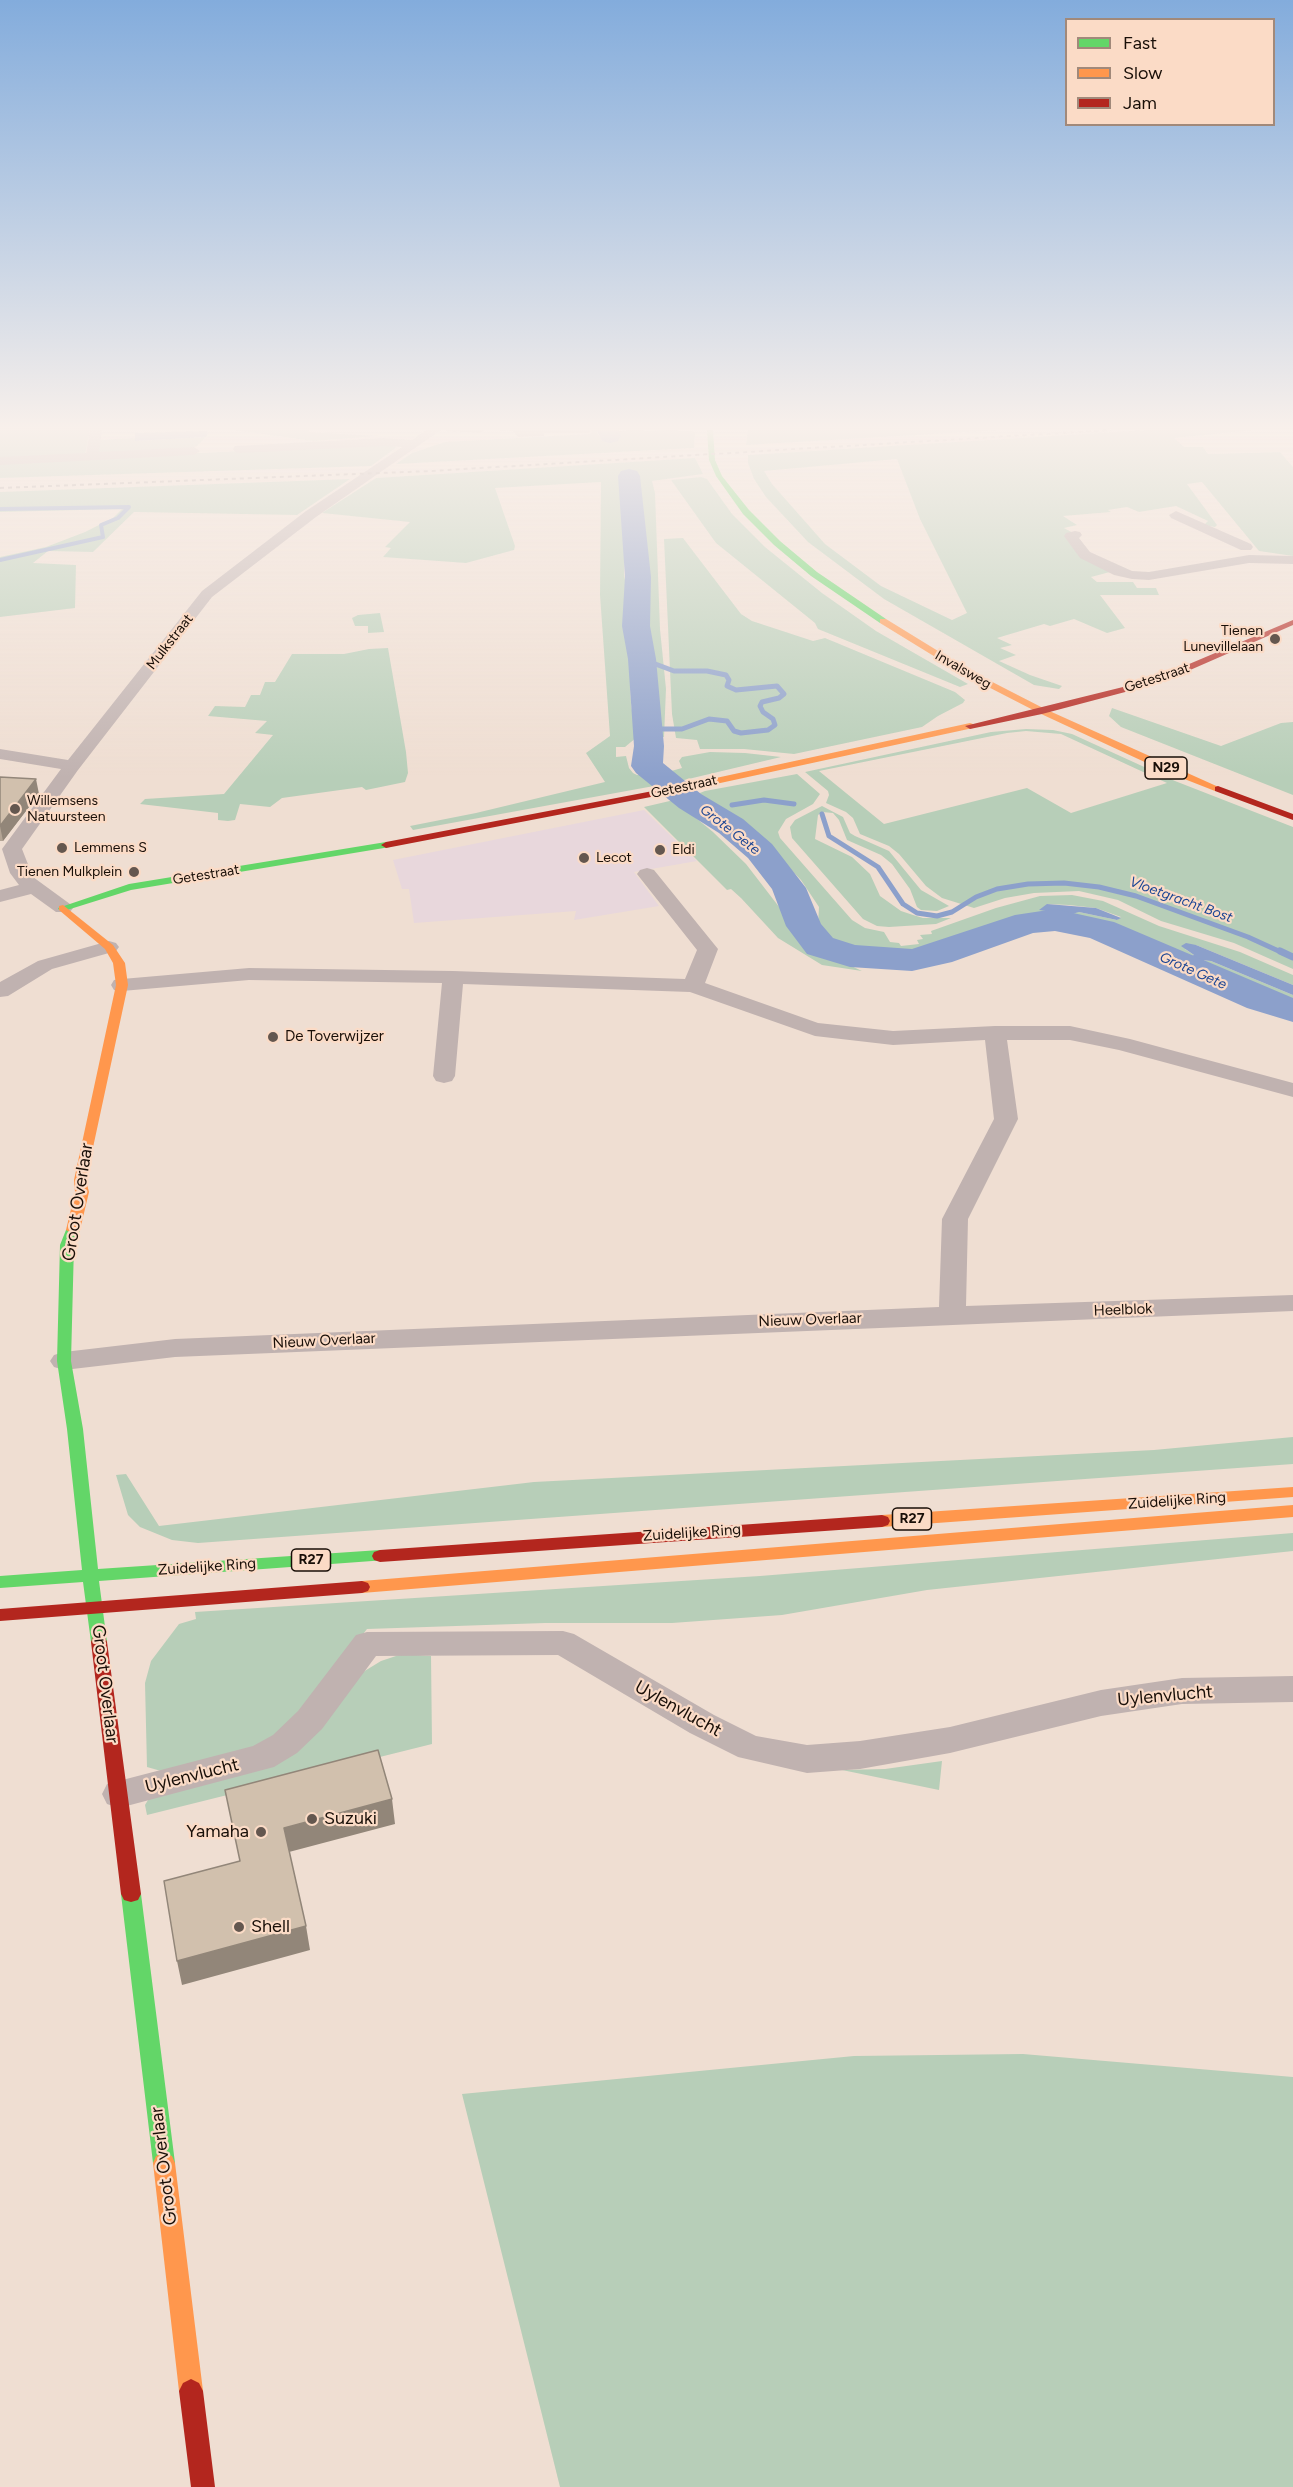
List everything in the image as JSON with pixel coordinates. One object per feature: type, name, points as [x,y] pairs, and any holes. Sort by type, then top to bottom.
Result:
[{"type":"main road","name":"Invalsweg","points":[[781,546],[814,574],[901,633],[966,672],[1042,711],[1167,769],[1293,817]]},
{"type":"main road","name":"Invalsweg","points":[[796,546],[828,573],[880,609],[943,647],[1058,706],[1234,784],[1293,807]]},
{"type":"main road","name":"Getestraat","points":[[63,908],[129,887],[437,837],[664,792],[1042,711],[1126,689],[1178,672],[1293,622]]},
{"type":"main road","name":"Groot Overlaar","points":[[63,908],[87,926],[108,947],[119,963],[122,985],[80,1180],[82,1192],[75,1224],[67,1245],[64,1361],[75,1429],[90,1575],[119,1794],[203,2487]]},
{"type":"main road","name":"Zuidelijke Ring","points":[[90,1575],[1293,1492]]},
{"type":"main road","name":"Zuidelijke Ring","points":[[94,1608],[797,1553],[1293,1511]]},
{"type":"main road","name":"R27","points":[[0,1582],[90,1575]]},
{"type":"main road","name":"R27","points":[[0,1615],[94,1608]]},
{"type":"street","name":"Mulkstraat","points":[[63,908],[33,888],[20,873],[6,848],[207,594],[269,546]]},
{"type":"street","points":[[1078,546],[1085,555],[1119,572],[1132,575],[1149,576],[1259,559],[1293,560]]},
{"type":"street","points":[[1246,547],[1259,559]]},
{"type":"street","points":[[0,754],[72,766]]},
{"type":"street","points":[[647,874],[691,931],[708,949],[693,986]]},
{"type":"street","points":[[0,896],[33,888]]},
{"type":"street","points":[[0,990],[45,965],[108,947]]},
{"type":"street","points":[[122,985],[249,974],[453,977],[693,986],[815,1029],[893,1038],[995,1033],[1071,1034],[1122,1044],[1293,1090]]},
{"type":"street","points":[[444,1076],[453,977]]},
{"type":"street","points":[[952,1315],[955,1220],[1006,1119],[995,1033]]},
{"type":"street","name":"Heelblok","points":[[952,1315],[1293,1303]]},
{"type":"street","name":"Nieuw Overlaar","points":[[64,1361],[175,1348],[952,1315]]},
{"type":"street","name":"Uylenvlucht","points":[[119,1794],[262,1757],[285,1744],[310,1720],[367,1644],[563,1643],[702,1724],[750,1748],[807,1759],[860,1755],[950,1740],[1101,1702],[1170,1693],[1293,1689]]},
{"type":"shaded area","points":[[644,810],[697,861],[634,872],[659,906],[574,920],[576,911],[414,923],[409,889],[402,889],[393,860]]},
{"type":"green space","points":[[99,546],[93,552],[48,551],[33,563],[76,565],[75,608],[0,617],[0,557],[46,547]]},
{"type":"green space","points":[[515,546],[514,550],[466,563],[383,557],[391,548],[385,547]]},
{"type":"green space","points":[[600,546],[625,546],[624,574],[627,591],[631,705],[637,737],[625,747],[616,747],[616,757],[626,756],[633,773],[645,774],[656,783],[651,784],[654,786],[413,830],[410,826],[476,813],[605,782],[586,753],[610,736],[600,595]]},
{"type":"green space","points":[[641,546],[657,546],[660,629],[666,689],[664,737],[652,736],[648,676],[652,665]]},
{"type":"green space","points":[[664,546],[689,546],[741,614],[752,621],[813,641],[825,638],[955,692],[965,700],[922,727],[794,754],[744,749],[700,749],[697,740],[676,738],[672,714]]},
{"type":"green space","points":[[720,546],[764,546],[822,593],[876,631],[968,684],[960,687],[818,629],[815,623]]},
{"type":"green space","points":[[813,546],[828,546],[881,586],[952,620],[967,613],[934,546],[1079,546],[1110,572],[1091,577],[1097,582],[1133,582],[1137,588],[1156,588],[1159,595],[1100,595],[1125,628],[1107,633],[1074,619],[1050,626],[1044,624],[997,638],[1012,645],[1000,648],[1016,655],[999,661],[1062,686],[1059,689],[1034,685],[884,599]]},
{"type":"green space","points":[[1255,546],[1293,546],[1293,556],[1259,551]]},
{"type":"green space","points":[[380,613],[384,632],[368,633],[368,626],[355,626],[352,618],[358,615]]},
{"type":"green space","points":[[388,648],[406,752],[408,773],[405,782],[366,790],[362,787],[282,798],[270,807],[240,804],[235,820],[228,821],[218,820],[218,813],[140,804],[145,799],[224,794],[273,735],[255,733],[267,721],[208,716],[215,706],[245,707],[251,695],[260,695],[265,682],[275,682],[292,654],[344,654]]},
{"type":"green space","points":[[1112,708],[1221,746],[1281,723],[1293,722],[1293,795],[1121,727],[1109,716]]},
{"type":"green space","points":[[1026,729],[1053,730],[1072,734],[1175,781],[1293,827],[1293,969],[1234,943],[1161,921],[1118,900],[1079,891],[1034,893],[1005,898],[974,908],[942,898],[926,886],[899,854],[889,846],[860,834],[853,818],[846,812],[826,803],[828,791],[805,772],[991,732]],"holes":[[[1026,731],[1061,734],[1167,783],[1071,813],[1027,788],[884,824],[819,771],[1007,733]]]},
{"type":"green space","points":[[710,752],[781,757],[680,781],[673,780],[664,773],[682,768],[679,761],[682,757]]},
{"type":"green space","points":[[797,774],[820,794],[813,804],[786,819],[778,832],[780,838],[852,920],[865,928],[884,932],[890,942],[899,943],[901,946],[919,944],[917,940],[923,939],[920,935],[932,934],[931,931],[996,908],[1040,896],[1072,895],[1103,901],[1159,926],[1240,952],[1293,975],[1293,985],[1196,945],[1185,949],[1194,955],[1187,957],[1124,932],[1070,917],[1072,913],[1079,912],[1117,920],[1121,917],[1096,908],[1069,905],[1047,904],[1048,911],[1055,915],[1002,922],[960,942],[933,949],[901,954],[870,954],[841,948],[825,936],[818,925],[819,907],[801,880],[756,833],[750,834],[720,809],[697,802],[692,796],[705,791]]},
{"type":"green space","points":[[674,800],[713,832],[746,864],[804,944],[862,971],[822,965],[778,938],[741,898],[731,889],[727,890],[644,807]]},
{"type":"green space","points":[[822,806],[843,817],[850,833],[889,851],[921,890],[949,906],[937,911],[921,910],[917,907],[910,889],[892,864],[881,855],[847,840],[839,820],[833,813],[822,812],[818,815],[815,839],[852,857],[870,874],[880,896],[901,911],[913,915],[923,918],[951,918],[936,924],[889,927],[877,926],[863,919],[792,838],[790,827],[795,820]]},
{"type":"green space","points":[[1201,960],[1211,961],[1293,995],[1293,1006],[1199,968],[1194,963]]},
{"type":"green space","points":[[1293,1437],[1293,1464],[198,1543],[172,1540],[140,1527],[128,1515],[116,1475],[126,1474],[159,1526],[534,1482],[1154,1450]]},
{"type":"green space","points":[[1293,1533],[1293,1551],[927,1590],[782,1615],[672,1623],[545,1623],[367,1629],[303,1710],[275,1739],[246,1752],[161,1771],[147,1767],[145,1683],[151,1661],[179,1624],[196,1619],[195,1612],[760,1576]]},
{"type":"green space","points":[[402,1654],[431,1656],[432,1744],[147,1815],[145,1805],[151,1795],[273,1762],[363,1672],[381,1661]]},
{"type":"green space","points":[[942,1761],[939,1790],[842,1770],[885,1769]]},
{"type":"green space","points":[[1023,2054],[1293,2077],[1293,2487],[560,2487],[462,2094],[854,2056]]},
{"type":"water","points":[[1047,904],[1096,908],[1121,918],[1117,920],[1079,912],[1070,917],[1051,916],[1054,915],[1053,912],[1039,910]]},
{"type":"water","points":[[1186,943],[1293,985],[1293,995],[1211,961],[1201,960],[1194,963],[1187,957],[1194,955],[1181,946]]},
{"type":"building","points":[[0,777],[36,779],[0,826]]},
{"type":"building","points":[[378,1750],[392,1799],[284,1828],[306,1926],[177,1961],[164,1881],[240,1861],[225,1790]]},
{"type":"waterway","points":[[0,560],[62,546]]},
{"type":"waterway","name":"Grote Gete","points":[[635,546],[638,577],[636,626],[642,659],[649,746],[647,766],[690,801],[731,826],[760,851],[789,888],[804,926],[820,946],[850,956],[912,960],[939,954],[1028,923],[1055,920],[1101,930],[1260,1000],[1293,1011]]},
{"type":"waterway","points":[[642,659],[674,671],[707,671],[726,675],[729,680],[727,686],[736,690],[777,686],[784,694],[779,698],[762,702],[760,706],[763,712],[773,719],[775,725],[768,730],[741,733],[734,731],[727,721],[709,719],[682,729],[647,729]]},
{"type":"waterway","points":[[649,778],[659,776]]},
{"type":"waterway","name":"Vloetgracht Bost","points":[[732,805],[764,800],[794,804]]},
{"type":"waterway","name":"Vloetgracht Bost","points":[[707,812],[717,808]]},
{"type":"waterway","name":"Vloetgracht Bost","points":[[822,814],[829,836],[878,867],[903,904],[917,913],[937,916],[952,912],[976,897],[997,889],[1028,884],[1064,883],[1099,887],[1136,896],[1248,937],[1283,953]]},
{"type":"waterway","name":"Vloetgracht Bost","points":[[1280,951],[1293,957]]},
{"type":"traffic: fast","points":[[781,546],[814,574],[883,621]]},
{"type":"traffic: fast","points":[[63,908],[129,887],[386,845]]},
{"type":"traffic: fast","points":[[73,1230],[67,1245],[64,1361],[75,1429],[81,1502],[99,1642]]},
{"type":"traffic: fast","points":[[0,1582],[380,1556]]},
{"type":"traffic: fast","points":[[131,1894],[164,2163]]},
{"type":"traffic: slow","points":[[883,621],[966,672],[1042,711],[1167,769],[1218,789]]},
{"type":"traffic: slow","points":[[679,789],[970,726]]},
{"type":"traffic: slow","points":[[63,908],[109,947],[119,963],[122,985],[80,1180],[82,1192],[73,1230]]},
{"type":"traffic: slow","points":[[882,1521],[1293,1492]]},
{"type":"traffic: slow","points":[[797,1553],[1293,1511]]},
{"type":"traffic: slow","points":[[362,1587],[797,1553]]},
{"type":"traffic: slow","points":[[164,2163],[191,2391]]},
{"type":"traffic: jam","points":[[970,726],[1042,711],[1126,689],[1178,672],[1293,622]]},
{"type":"traffic: jam","points":[[386,845],[679,789]]},
{"type":"traffic: jam","points":[[1218,789],[1293,817]]},
{"type":"traffic: jam","points":[[380,1556],[882,1521]]},
{"type":"traffic: jam","points":[[0,1615],[362,1587]]},
{"type":"traffic: jam","points":[[99,1642],[131,1894]]},
{"type":"traffic: jam","points":[[191,2391],[203,2487]]},
{"type":"place","name":"Tienen Lunevillelaan","points":[[1275,639]]},
{"type":"place","name":"Willemsens Natuursteen","points":[[15,809]]},
{"type":"place","name":"Lemmens S","points":[[62,848]]},
{"type":"place","name":"Eldi","points":[[660,850]]},
{"type":"place","name":"Lecot","points":[[584,858]]},
{"type":"place","name":"Tienen Mulkplein","points":[[134,872]]},
{"type":"place","name":"De Toverwijzer","points":[[273,1037]]},
{"type":"place","name":"Suzuki","points":[[312,1819]]},
{"type":"place","name":"Yamaha","points":[[261,1832]]},
{"type":"place","name":"Shell","points":[[239,1927]]}]
